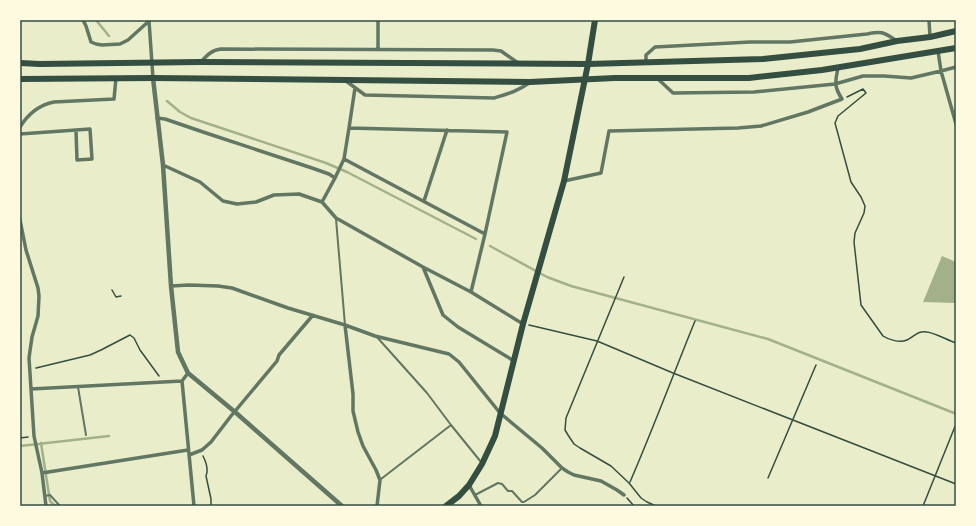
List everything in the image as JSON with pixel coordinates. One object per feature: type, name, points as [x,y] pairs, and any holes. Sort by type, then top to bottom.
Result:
[{"type":"main road","points":[[446,506],[459,496],[469,485],[482,464],[494,436],[523,324],[564,181],[588,64],[595,20]]},
{"type":"main road","points":[[20,64],[200,62],[588,64],[763,59],[860,49],[956,31]]},
{"type":"main road","points":[[20,78],[530,82],[615,78],[749,78],[838,68],[956,48]]},
{"type":"street","points":[[83,20],[91,42],[102,45],[120,44],[128,40],[149,21]]},
{"type":"street","points":[[378,20],[378,49]]},
{"type":"street","points":[[929,20],[930,37]]},
{"type":"street","points":[[149,21],[153,78],[163,165],[171,286],[178,352],[188,373],[235,412],[342,506]]},
{"type":"street","points":[[646,63],[646,55],[655,47],[750,42],[790,42],[859,35],[878,31],[897,41]]},
{"type":"street","points":[[200,62],[210,52],[221,49],[378,49],[493,50],[501,51],[520,64]]},
{"type":"street","points":[[938,51],[941,71],[956,124]]},
{"type":"street","points":[[658,79],[673,93],[754,92],[835,84],[863,76],[911,78],[956,67]]},
{"type":"street","points":[[564,181],[601,173],[609,131],[738,128],[761,126],[808,112],[842,99],[837,92],[835,84],[838,68]]},
{"type":"street","points":[[20,127],[24,120],[36,109],[47,103],[114,99],[116,78]]},
{"type":"street","points":[[345,81],[365,95],[494,98],[521,89],[530,82]]},
{"type":"street","points":[[322,202],[344,159],[355,88]]},
{"type":"street","points":[[157,118],[165,119],[312,168],[329,174],[335,178]]},
{"type":"street","points":[[349,128],[507,132],[471,292]]},
{"type":"street","points":[[20,134],[76,130],[90,129],[92,159],[77,160],[76,130]]},
{"type":"street","points":[[424,201],[447,130]]},
{"type":"street","points":[[344,159],[485,234]]},
{"type":"street","points":[[163,165],[200,182],[223,200],[237,204],[256,202],[274,195],[299,194],[322,202],[336,218],[471,292],[523,324]]},
{"type":"street","points":[[20,220],[26,250],[38,288],[39,296],[38,316],[32,337],[29,358],[34,436],[42,473],[46,506]]},
{"type":"street","points":[[423,267],[443,315],[458,327],[514,361]]},
{"type":"street","points":[[171,286],[189,285],[232,288],[375,336],[449,354],[459,362],[500,413],[542,448],[562,468],[574,475],[601,481],[624,495]]},
{"type":"street","points":[[189,455],[200,451],[211,442],[277,361],[279,354],[313,315]]},
{"type":"street","points":[[344,325],[353,394],[353,411],[358,432],[380,480],[377,506]]},
{"type":"street","points":[[188,373],[182,381],[194,506]]},
{"type":"street","points":[[31,389],[182,381]]},
{"type":"street","points":[[42,473],[188,450]]},
{"type":"street","points":[[469,485],[481,506]]},
{"type":"lane","points":[[336,218],[344,325]]},
{"type":"lane","points":[[375,336],[427,393],[482,464]]},
{"type":"lane","points":[[78,386],[86,435]]},
{"type":"lane","points":[[380,480],[451,425]]},
{"type":"lane","points":[[475,495],[498,483],[502,484],[508,491],[512,491],[522,502],[524,502],[535,495],[562,468]]},
{"type":"lane","points":[[45,496],[50,496],[60,506]]},
{"type":"path","points":[[842,99],[863,89],[866,93],[838,116],[835,123],[851,182],[866,206],[855,233],[854,242],[861,305],[883,336],[888,339],[905,341],[917,333],[927,332],[956,343]]},
{"type":"path","points":[[624,277],[566,418],[565,430],[574,444],[611,466],[629,483],[641,498],[656,506]]},
{"type":"path","points":[[112,290],[116,297],[121,296]]},
{"type":"path","points":[[629,483],[642,455],[673,373],[695,321]]},
{"type":"path","points":[[523,324],[597,342],[956,484]]},
{"type":"path","points":[[30,369],[90,355],[130,334],[161,378],[161,382]]},
{"type":"path","points":[[768,478],[816,365]]},
{"type":"path","points":[[923,506],[956,424]]},
{"type":"path","points":[[20,438],[34,436]]},
{"type":"path","points":[[200,451],[207,465],[208,472],[206,476],[211,506]]},
{"type":"path","points":[[624,495],[634,506]]},
{"type":"shaded area","points":[[942,256],[956,262],[956,303],[923,302]]},
{"type":"waterway","points":[[96,20],[109,36]]},
{"type":"waterway","points":[[167,101],[180,112],[191,118],[326,163],[347,172],[476,239]]},
{"type":"waterway","points":[[490,246],[547,277],[571,286],[768,339],[954,413]]},
{"type":"waterway","points":[[20,446],[109,436]]},
{"type":"waterway","points":[[41,443],[50,501],[55,506]]}]
